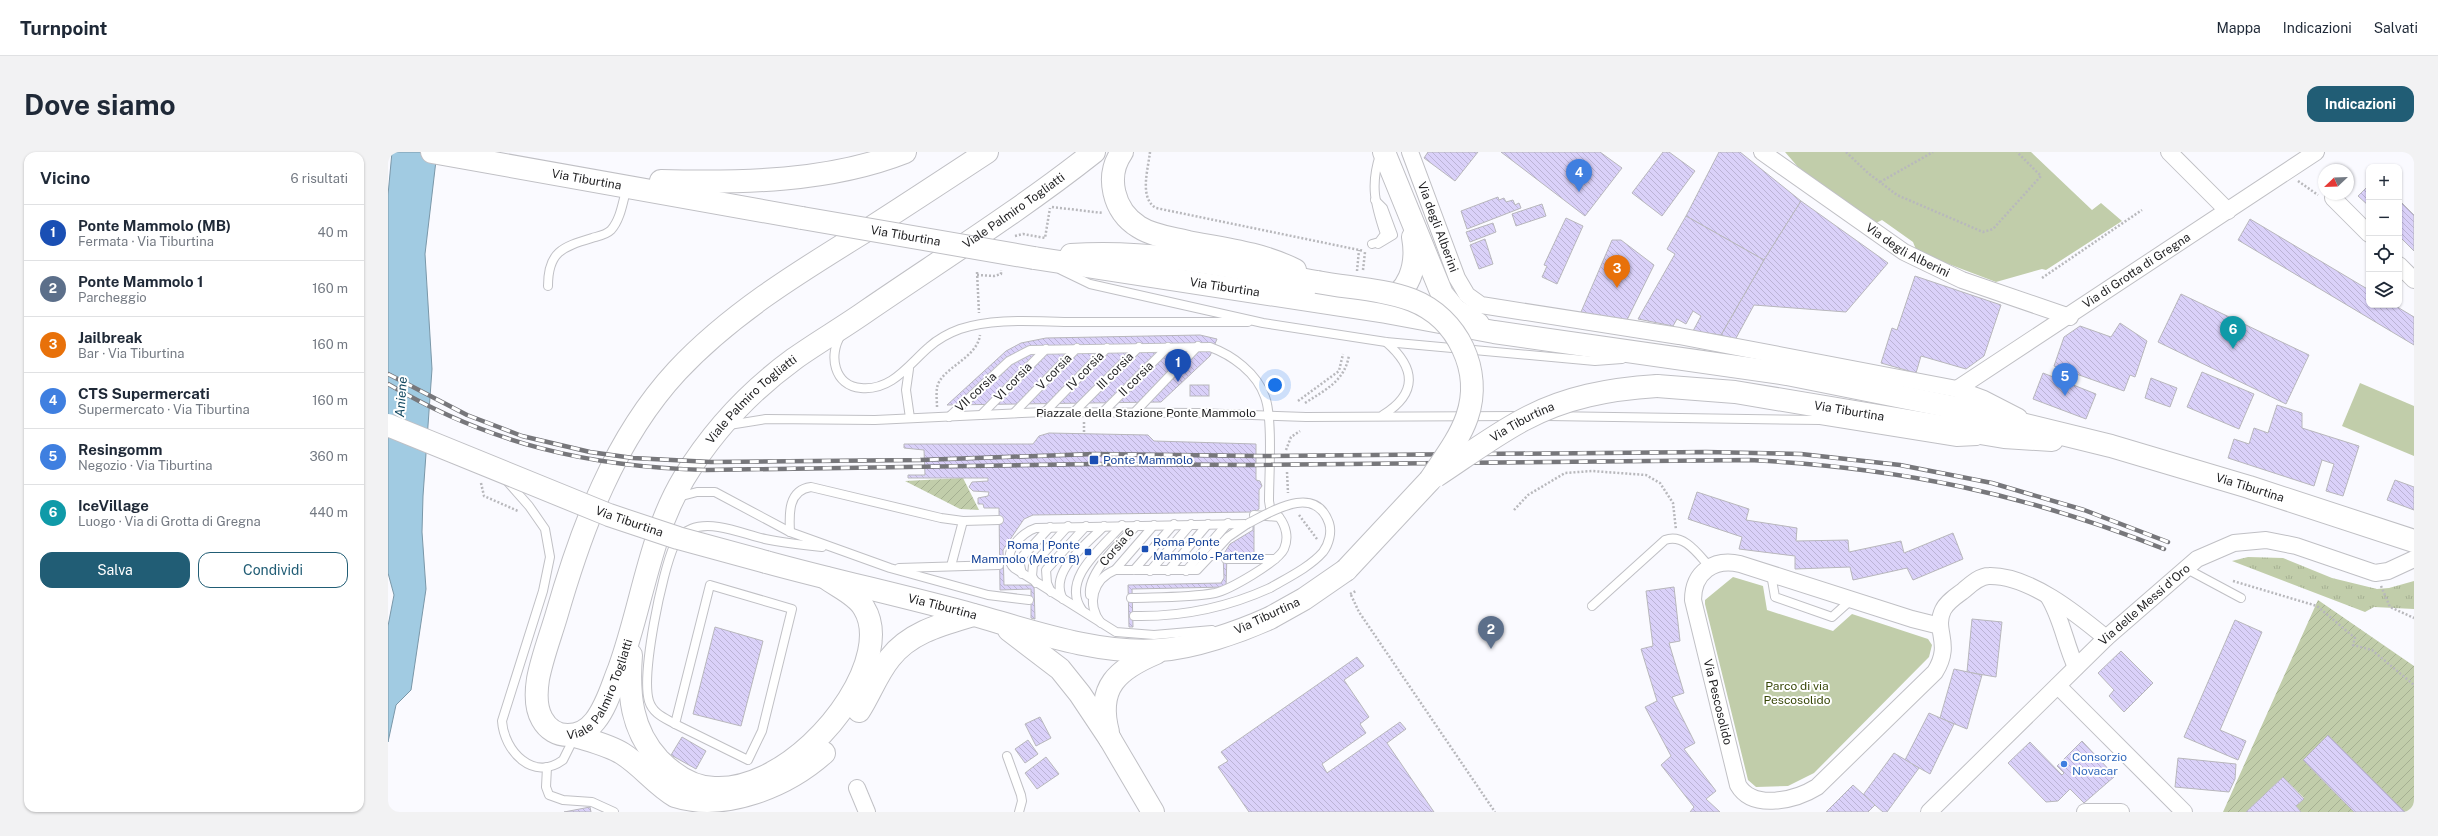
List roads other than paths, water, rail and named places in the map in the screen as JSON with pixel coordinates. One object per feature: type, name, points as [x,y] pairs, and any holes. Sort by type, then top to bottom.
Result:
[{"type":"main road","name":"Via Tiburtina","points":[[432,152],[1034,258],[1354,307],[1494,332],[1670,356],[1786,374],[1952,407],[2111,446],[2249,487],[2414,541]]},
{"type":"main road","points":[[578,178],[690,182],[799,176],[839,171],[904,152]]},
{"type":"main road","name":"Viale Palmiro Togliatti","points":[[987,152],[802,271],[764,298],[702,347],[678,370],[650,404],[614,464],[583,532],[559,604],[539,675],[536,699],[544,722],[562,735],[575,736],[592,724],[603,708],[621,661],[658,536],[673,498],[688,471],[721,428],[746,400],[777,372],[1022,206],[1094,152]]},
{"type":"main road","points":[[1122,152],[1114,169],[1112,182],[1118,202],[1127,217],[1138,226],[1160,236],[1217,256]]},
{"type":"main road","points":[[1382,152],[1445,299],[1461,316],[1494,332]]},
{"type":"main road","points":[[1354,307],[1386,302],[1398,294],[1408,282],[1415,257],[1407,213]]},
{"type":"main road","points":[[1034,258],[1110,252],[1163,256],[1217,256],[1272,260],[1317,282],[1412,300],[1440,317],[1460,342],[1471,372],[1470,406],[1460,431],[1430,480]]},
{"type":"main road","name":"Via Tiburtina","points":[[388,425],[489,475],[653,531],[826,578],[974,615],[1000,624],[1122,649],[1162,650],[1220,637],[1270,618],[1304,599],[1339,576],[1359,557],[1430,480],[1518,423],[1555,405],[1605,391],[1658,386],[1734,392],[2004,437],[2028,440],[2084,440]]},
{"type":"main road","points":[[634,618],[629,691],[632,709],[643,737],[664,764],[684,780],[710,788],[731,787],[774,771],[802,752],[833,722],[860,679],[870,643],[868,616],[860,603],[826,578]]},
{"type":"main road","points":[[575,736],[618,751],[660,785],[682,799],[710,805],[740,801],[787,781],[804,770],[827,750],[849,726],[889,659],[903,645],[926,631],[974,615]]},
{"type":"main road","points":[[1000,624],[1060,669],[1089,706],[1153,812]]},
{"type":"main road","points":[[1110,739],[1105,704],[1111,682],[1122,670],[1162,650]]},
{"type":"street","name":"Via degli Alberini","points":[[1410,152],[1457,278],[1471,299]]},
{"type":"street","name":"Via degli Alberini","points":[[1762,152],[1904,252],[1962,280],[2070,317]]},
{"type":"street","points":[[2170,152],[2228,211]]},
{"type":"street","name":"Via di Grotta di Gregna","points":[[1957,389],[2070,317],[2316,152]]},
{"type":"street","points":[[2336,200],[2366,231]]},
{"type":"street","points":[[2402,268],[2414,280]]},
{"type":"street","name":"Via Tiburtina","points":[[1471,299],[1492,308],[1679,336],[1957,389],[1984,399],[2040,428]]},
{"type":"street","name":"Via delle Messi d'Oro","points":[[1929,812],[2106,638],[2184,568],[2197,559],[2225,546],[2244,541],[2266,540],[2296,546],[2375,573],[2393,569],[2414,560]]},
{"type":"street","points":[[1709,566],[1722,562],[1731,562],[1940,626]]},
{"type":"street","name":"Via Pescosolido","points":[[1709,566],[1695,583],[1693,600],[1738,784],[1747,796],[1755,800],[1796,796],[1817,787],[1935,672],[1944,652],[1940,626],[1941,615],[1945,606],[1984,577],[2010,580],[2048,596],[2070,610],[2106,638]]},
{"type":"street","points":[[2048,596],[2058,616],[2067,647],[2076,667]]},
{"type":"street","points":[[2058,686],[2184,812]]},
{"type":"street","points":[[857,788],[867,812]]},
{"type":"street","points":[[2085,812],[2121,812]]},
{"type":"lane","points":[[1372,248],[1385,234],[1373,192],[1375,169],[1382,152]]},
{"type":"lane","points":[[548,286],[549,266],[556,254],[567,247],[604,235],[616,223],[627,186]]},
{"type":"lane","points":[[1034,258],[1090,284],[1263,323],[1386,342],[1596,361],[1670,356]]},
{"type":"lane","points":[[856,319],[837,342],[833,354],[835,367],[845,382],[860,388],[873,388],[893,379],[909,369],[929,347],[945,336],[962,328],[980,325],[1018,322],[1263,323]]},
{"type":"lane","points":[[1382,416],[1400,402],[1404,396],[1408,381],[1408,369],[1404,360],[1386,342]]},
{"type":"lane","points":[[1135,412],[1198,346]]},
{"type":"lane","name":"III corsia","points":[[1074,412],[1139,347]]},
{"type":"lane","name":"II corsia","points":[[1104,411],[1168,347]]},
{"type":"lane","name":"Piazzale della Stazione Ponte Mammolo","points":[[721,428],[766,420],[849,421],[1045,412],[1104,411],[1268,415],[1266,399],[1254,377],[1224,353],[1210,347],[1077,348],[1023,351],[1003,366]]},
{"type":"lane","name":"V corsia","points":[[1014,413],[1077,348]]},
{"type":"lane","name":"IV corsia","points":[[1045,412],[1107,348]]},
{"type":"lane","name":"VI corsia","points":[[981,415],[1046,349]]},
{"type":"lane","name":"VII corsia","points":[[949,417],[1003,366]]},
{"type":"lane","points":[[909,369],[906,390],[910,418]]},
{"type":"lane","points":[[1132,598],[1175,597],[1223,591],[1275,558],[1284,550],[1287,538],[1285,527],[1270,507],[1269,501],[1268,415],[1820,420],[1957,442],[2004,437]]},
{"type":"lane","points":[[489,475],[540,521],[547,535],[550,557],[542,591],[502,721],[504,740],[511,750],[528,764],[547,767],[564,760],[575,736]]},
{"type":"lane","points":[[790,532],[791,503],[800,491],[811,487],[930,516],[963,521],[998,520]]},
{"type":"lane","points":[[673,498],[697,492],[715,492],[790,532],[890,568],[988,595],[1029,600]]},
{"type":"lane","points":[[1115,570],[1186,571],[1200,568],[1228,537],[1247,524],[1296,502],[1316,506],[1322,512],[1329,524],[1330,536],[1324,551],[1295,573],[1270,588],[1233,603],[1198,612],[1162,616],[1134,616]]},
{"type":"lane","points":[[1254,515],[1278,517]]},
{"type":"lane","points":[[951,566],[963,521]]},
{"type":"lane","points":[[1247,524],[1228,523],[1068,526],[1036,528],[1027,532],[1009,552],[1012,566],[1022,574],[1111,631],[1133,634],[1189,633],[1232,627],[1270,618]]},
{"type":"lane","points":[[1186,571],[1228,523]]},
{"type":"lane","points":[[1134,570],[1174,524]]},
{"type":"lane","points":[[1150,571],[1191,524]]},
{"type":"lane","points":[[1168,571],[1208,524]]},
{"type":"lane","points":[[1084,614],[1076,597],[1077,583],[1082,570],[1122,525]]},
{"type":"lane","name":"Corsia 6","points":[[1095,613],[1090,592],[1090,585],[1098,570],[1137,525]]},
{"type":"lane","points":[[1111,631],[1103,624],[1095,613],[1093,601],[1096,585],[1103,576],[1115,570],[1154,525]]},
{"type":"lane","points":[[676,724],[710,585],[792,609],[762,731],[748,760],[676,724],[654,710],[649,700],[648,679],[654,631],[664,580],[672,551],[680,537],[689,530],[706,526],[765,539],[843,550]]},
{"type":"lane","points":[[1036,583],[1032,572],[1035,562],[1068,526]]},
{"type":"lane","points":[[1052,593],[1047,583],[1046,570],[1086,526]]},
{"type":"lane","points":[[1064,600],[1058,585],[1063,570],[1104,526]]},
{"type":"lane","points":[[1022,574],[1019,560],[1050,527]]},
{"type":"lane","points":[[1592,606],[1665,540],[1677,539],[1686,542],[1709,566]]},
{"type":"lane","points":[[1226,559],[1275,558]]},
{"type":"lane","points":[[890,568],[999,565]]},
{"type":"lane","points":[[2184,568],[2241,598]]},
{"type":"lane","points":[[1771,574],[1775,597],[1832,617],[1851,600]]},
{"type":"lane","points":[[1007,756],[1022,795],[1019,812]]},
{"type":"lane","points":[[547,767],[546,787],[549,795],[563,800],[592,802],[614,812]]},
{"type":"water","name":"Aniene","points":[[392,152],[437,152],[425,254],[432,369],[423,496],[422,532],[426,589],[411,690],[396,705],[388,742],[388,626],[394,595],[388,573],[388,195]]},
{"type":"railway","points":[[388,374],[467,415],[522,436],[590,452],[633,458],[711,462],[920,460],[1094,454],[1259,456],[1706,452],[1801,454],[1900,465],[1992,483],[2084,510],[2168,542]]},
{"type":"railway","points":[[388,384],[426,405],[503,437],[541,448],[581,457],[621,464],[663,468],[706,470],[1095,464],[1251,465],[1749,460],[1857,469],[1960,486],[2062,513],[2164,549]]},
{"type":"place","name":"CTS Supermercati","points":[[1579,192]]},
{"type":"place","name":"Jailbreak","points":[[1617,288]]},
{"type":"place","name":"IceVillage","points":[[2233,349]]},
{"type":"place","name":"Ponte Mammolo (MB)","points":[[1178,382]]},
{"type":"place","name":"Resingomm","points":[[2065,396]]},
{"type":"place","name":"Ponte Mammolo","points":[[1094,460]]},
{"type":"place","name":"Roma Ponte Mammolo - Partenze","points":[[1145,549]]},
{"type":"place","name":"Roma | Ponte Mammolo (Metro B)","points":[[1088,552]]},
{"type":"place","name":"Ponte Mammolo 1","points":[[1491,649]]},
{"type":"place","name":"Consorzio Novacar","points":[[2064,764]]},
{"type":"park label","name":"Parco di via Pescosolido","points":[[1797,693]]}]
